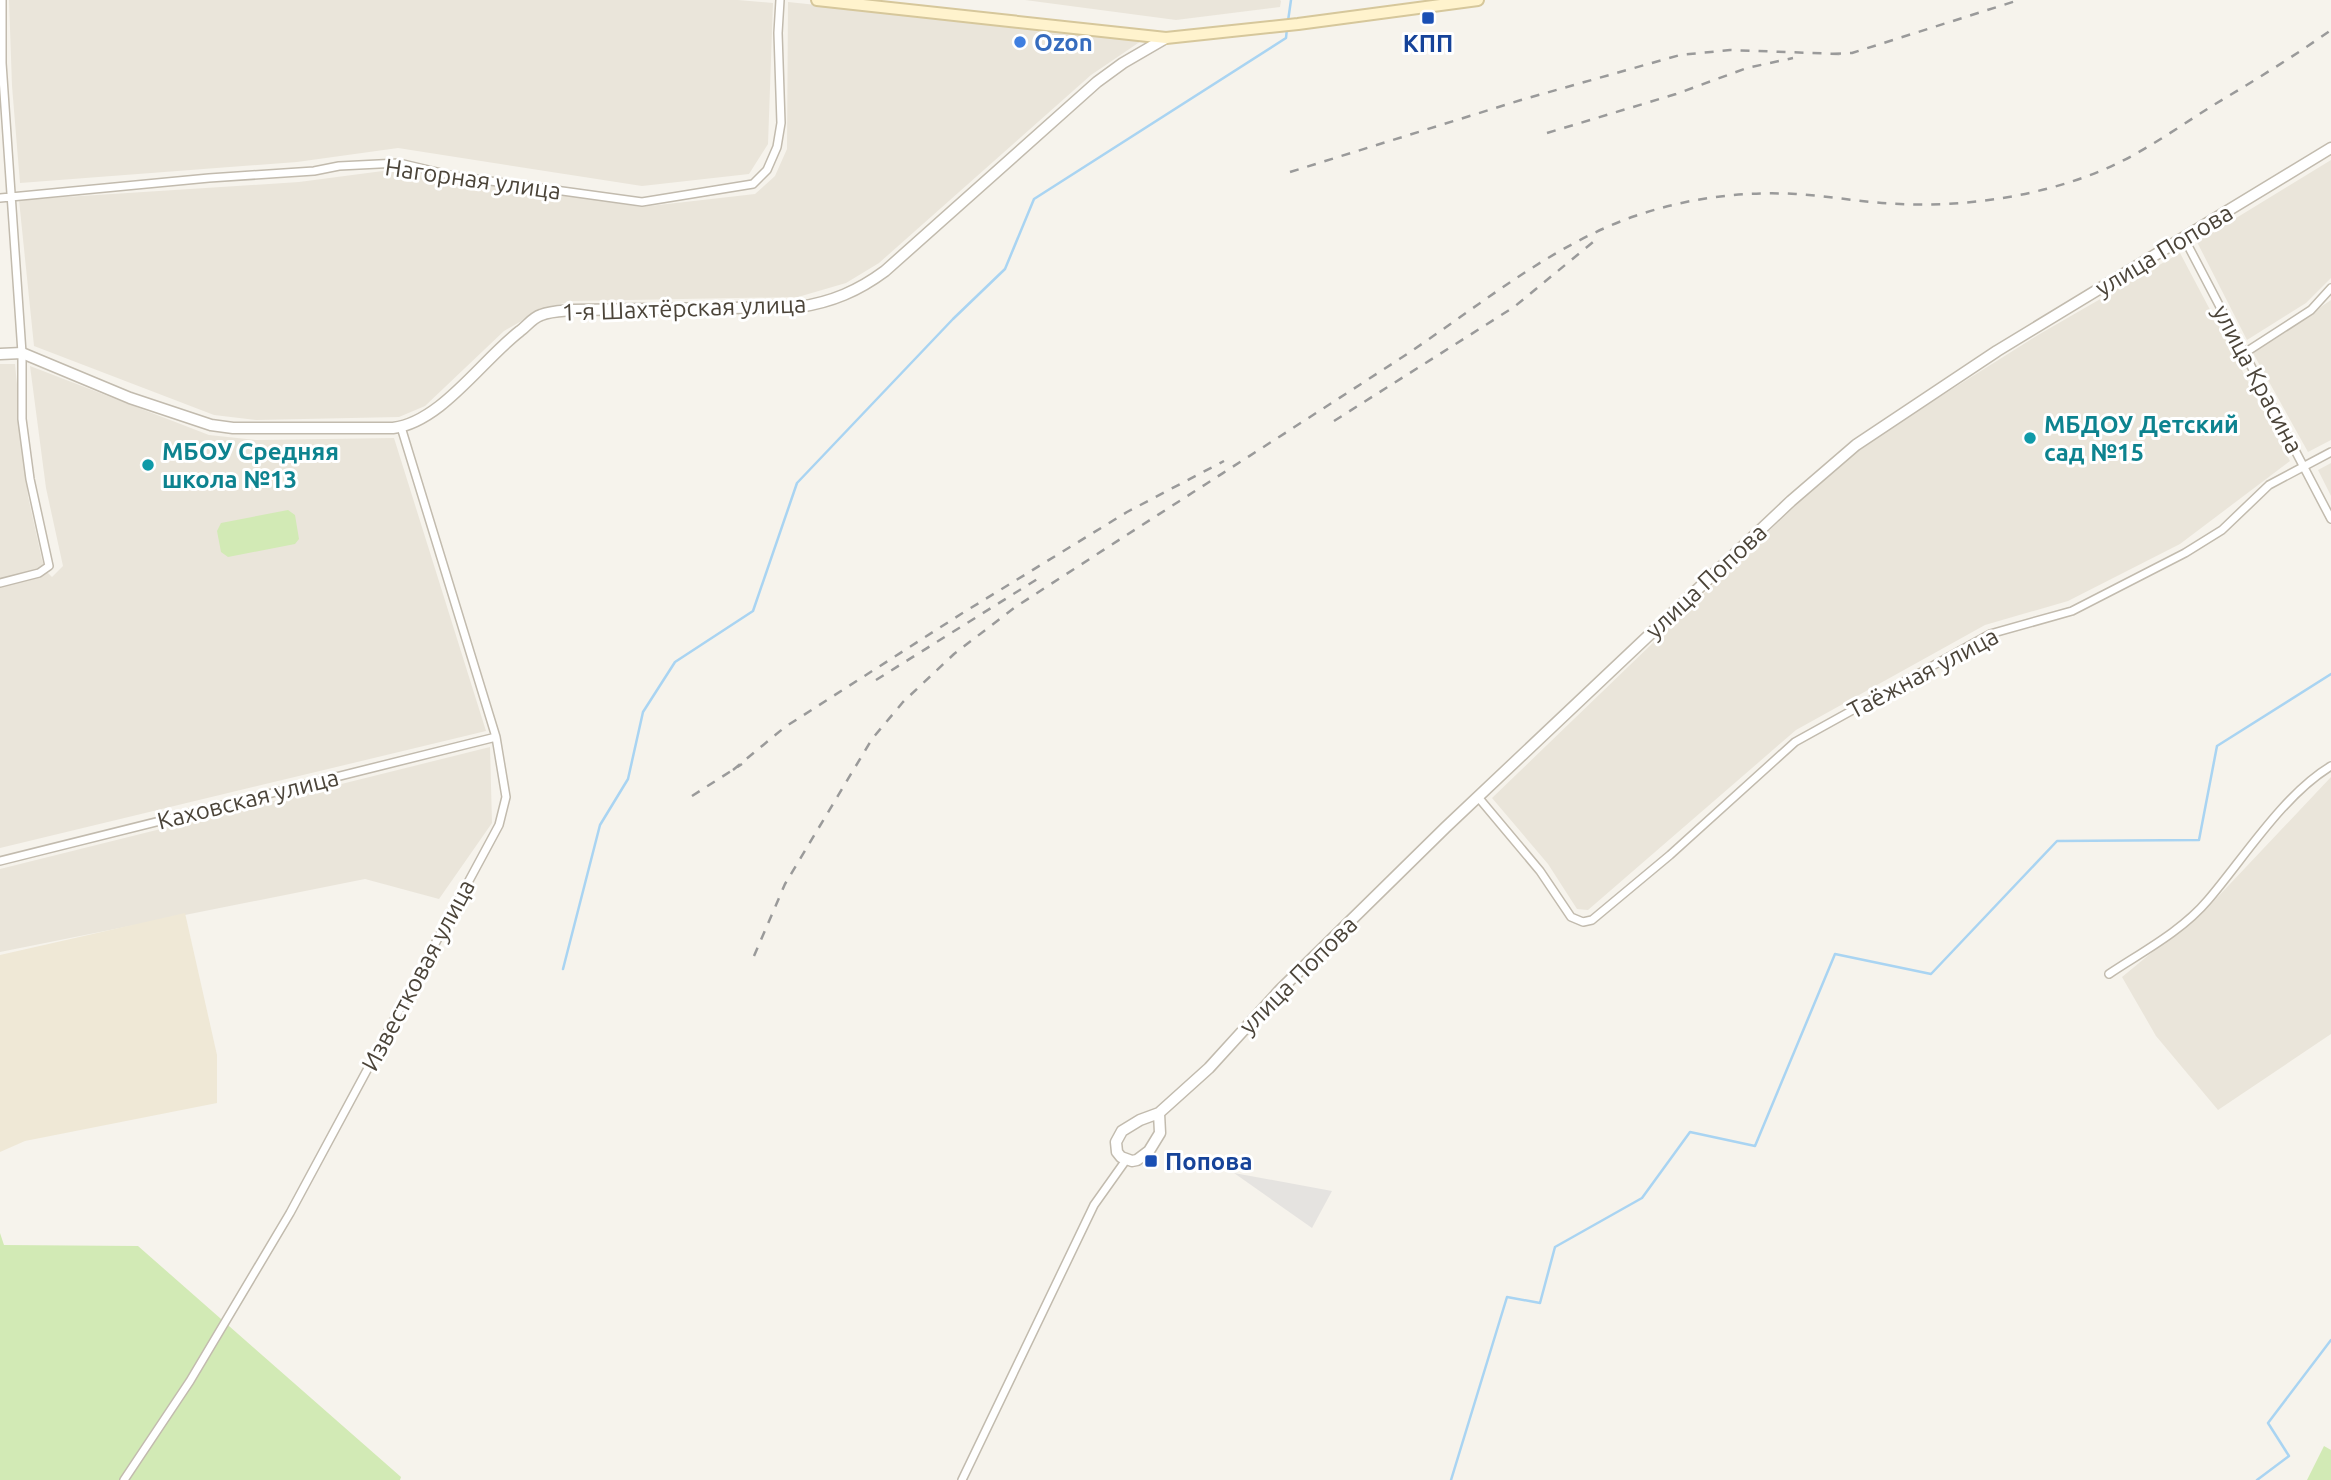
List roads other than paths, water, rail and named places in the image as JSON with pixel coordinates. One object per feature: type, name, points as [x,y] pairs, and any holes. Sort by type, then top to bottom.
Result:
[{"type":"main road","points":[[817,0],[1167,38],[1478,0]]},
{"type":"street","points":[[0,583],[39,573],[49,566],[30,479],[22,419],[22,353],[2,62],[2,0]]},
{"type":"street","name":"Нагорная улица","points":[[0,198],[314,171],[339,166],[399,163],[454,176],[642,202],[753,184],[767,170],[778,147],[782,123],[778,33],[780,0]]},
{"type":"street","name":"1-я Шахтёрская улица","points":[[401,427],[431,414],[538,316],[573,310],[799,307],[823,303],[851,293],[885,271],[1097,82],[1123,63],[1167,38]]},
{"type":"street","name":"улица Попова","points":[[1126,1160],[1117,1152],[1118,1136],[1140,1121],[1159,1113],[1209,1068],[1280,990],[1478,797],[1781,510],[1864,438],[1997,351],[2331,148]]},
{"type":"street","name":"улица Красина","points":[[2184,239],[2331,519]]},
{"type":"street","points":[[2243,354],[2311,310],[2331,288]]},
{"type":"street","points":[[0,354],[22,353],[131,398],[211,425],[256,430],[401,427]]},
{"type":"street","name":"Известковая улица","points":[[124,1480],[190,1381],[290,1213],[499,825],[506,797],[496,737],[401,427]]},
{"type":"street","name":"Таёжная улица","points":[[1478,797],[1540,871],[1571,917],[1583,922],[1592,920],[1795,742],[1990,634],[2072,611],[2185,553],[2222,530],[2269,485],[2331,452]]},
{"type":"street","name":"Каховская улица","points":[[0,861],[496,737]]},
{"type":"street","points":[[2109,974],[2175,930],[2206,902],[2289,803],[2318,774],[2331,766]]},
{"type":"street","points":[[962,1480],[1094,1206],[1126,1160],[1137,1160],[1149,1151],[1160,1133],[1159,1113]]},
{"type":"waterway","points":[[1288,21],[1291,0]]},
{"type":"waterway","points":[[563,969],[600,825],[628,779],[643,712],[675,662],[753,611],[797,483],[953,319],[1005,269],[1034,199],[1286,38],[1287,28]]},
{"type":"waterway","points":[[1451,1480],[1507,1297],[1540,1303],[1555,1247],[1642,1198],[1690,1132],[1755,1146],[1835,954],[1931,974],[2057,841],[2199,840],[2217,746],[2331,674]]},
{"type":"waterway","points":[[2257,1480],[2289,1456],[2268,1423],[2331,1340]]},
{"type":"railway","points":[[1832,54],[1852,53],[2019,0]]},
{"type":"railway","points":[[754,956],[785,884],[872,739],[903,702],[954,654],[1014,608],[1401,358],[1543,261],[1603,229],[1635,216],[1715,197],[1796,194],[1887,203],[1951,204],[2003,198],[2055,187],[2103,170],[2145,149],[2331,30]]},
{"type":"railway","points":[[1290,172],[1521,100],[1680,55],[1730,50],[1840,54]]},
{"type":"railway","points":[[1547,133],[1676,94],[1747,68],[1793,58]]},
{"type":"railway","points":[[1334,421],[1514,307],[1598,238]]},
{"type":"railway","points":[[733,770],[785,727],[961,614],[1127,512],[1224,461]]},
{"type":"railway","points":[[876,680],[1039,578]]},
{"type":"railway","points":[[692,796],[742,764]]},
{"type":"place","name":"КПП","points":[[1428,18]]},
{"type":"place","name":"Ozon","points":[[1020,42]]},
{"type":"place","name":"МБДОУ Детский сад №15","points":[[2030,438]]},
{"type":"place","name":"МБОУ Средняя школа №13","points":[[148,465]]},
{"type":"place","name":"Попова","points":[[1151,1161]]}]
